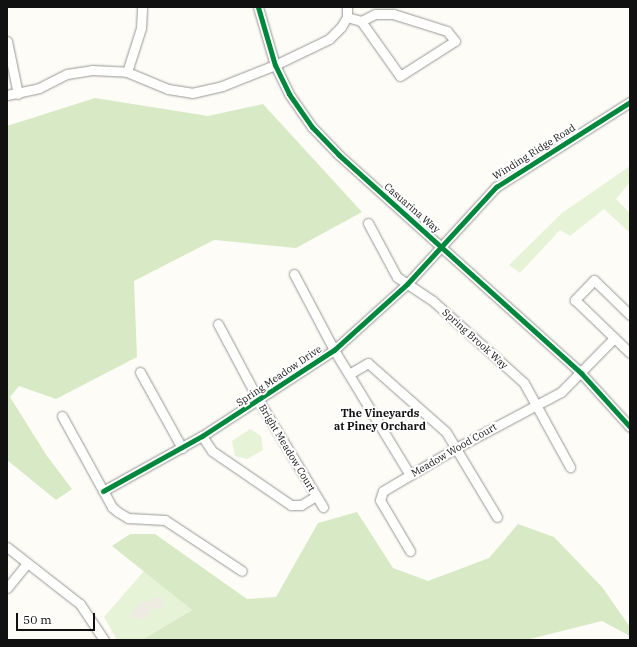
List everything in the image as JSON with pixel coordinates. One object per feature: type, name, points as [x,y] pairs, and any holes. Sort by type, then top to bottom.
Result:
[{"type":"street","points":[[127,72],[141,28],[142,7]]},
{"type":"street","name":"Casuarina Way","points":[[258,7],[275,65],[289,94],[312,127],[339,156],[442,246],[582,373],[630,427]]},
{"type":"street","points":[[7,95],[18,94],[39,88],[67,74],[92,70],[127,72],[168,89],[192,93],[222,86],[275,65],[329,39],[342,27],[347,17],[347,7]]},
{"type":"street","points":[[347,17],[361,20],[375,14],[393,14],[446,31],[455,41],[400,76],[361,20]]},
{"type":"street","points":[[7,41],[18,94]]},
{"type":"street","name":"Winding Ridge Road","points":[[442,246],[496,187],[628,107]]},
{"type":"street","name":"Spring Brook Way","points":[[368,223],[397,277],[433,301],[524,383],[570,467]]},
{"type":"street","name":"Spring Meadow Drive","points":[[103,491],[202,436],[259,401],[334,350],[407,284],[442,246]]},
{"type":"street","points":[[294,274],[334,350],[410,475]]},
{"type":"street","points":[[630,315],[594,280],[575,300],[630,354]]},
{"type":"street","name":"Bright Meadow Court","points":[[218,324],[259,401],[323,507]]},
{"type":"street","name":"Meadow Wood Court","points":[[410,551],[380,500],[384,491],[456,448],[561,392],[582,373],[614,338]]},
{"type":"street","points":[[349,374],[368,363],[446,432],[497,517]]},
{"type":"street","points":[[140,372],[182,448]]},
{"type":"street","points":[[62,416],[112,507],[128,518],[165,520],[242,570]]},
{"type":"street","points":[[202,436],[212,451],[291,505],[301,505],[316,496]]},
{"type":"street","points":[[7,547],[80,604],[104,640]]},
{"type":"street","points":[[7,588],[27,562]]},
{"type":"green space","points":[[95,98],[208,116],[263,104],[362,212],[296,248],[214,240],[134,281],[137,357],[56,399],[19,386],[10,397],[47,456],[72,489],[56,500],[7,460],[7,126]]},
{"type":"green space","points":[[630,166],[630,182],[616,199],[630,213],[630,233],[604,209],[570,236],[560,230],[520,273],[509,265],[562,213]]},
{"type":"green space","points":[[250,429],[261,436],[263,450],[247,459],[235,456],[232,441]]},
{"type":"green space","points":[[357,512],[393,568],[428,581],[489,558],[518,524],[554,537],[602,587],[630,627],[630,636],[602,621],[530,639],[142,640],[192,610],[112,546],[130,534],[155,534],[247,599],[276,597],[318,523]]},
{"type":"green space","points":[[144,571],[192,610],[142,640],[117,640],[104,617]]},
{"type":"shaded area","points":[[158,596],[161,597],[163,604],[161,609],[153,609],[144,619],[133,619],[130,615],[141,602],[150,601]]},
{"type":"cycle path","points":[[258,7],[275,65],[289,94],[312,127],[339,155],[581,373],[630,427]]},
{"type":"cycle path","points":[[103,491],[202,436],[334,350],[407,284],[496,187],[630,102]]},
{"type":"district","name":"The Vineyards at Piney Orchard","points":[[380,420]]}]
